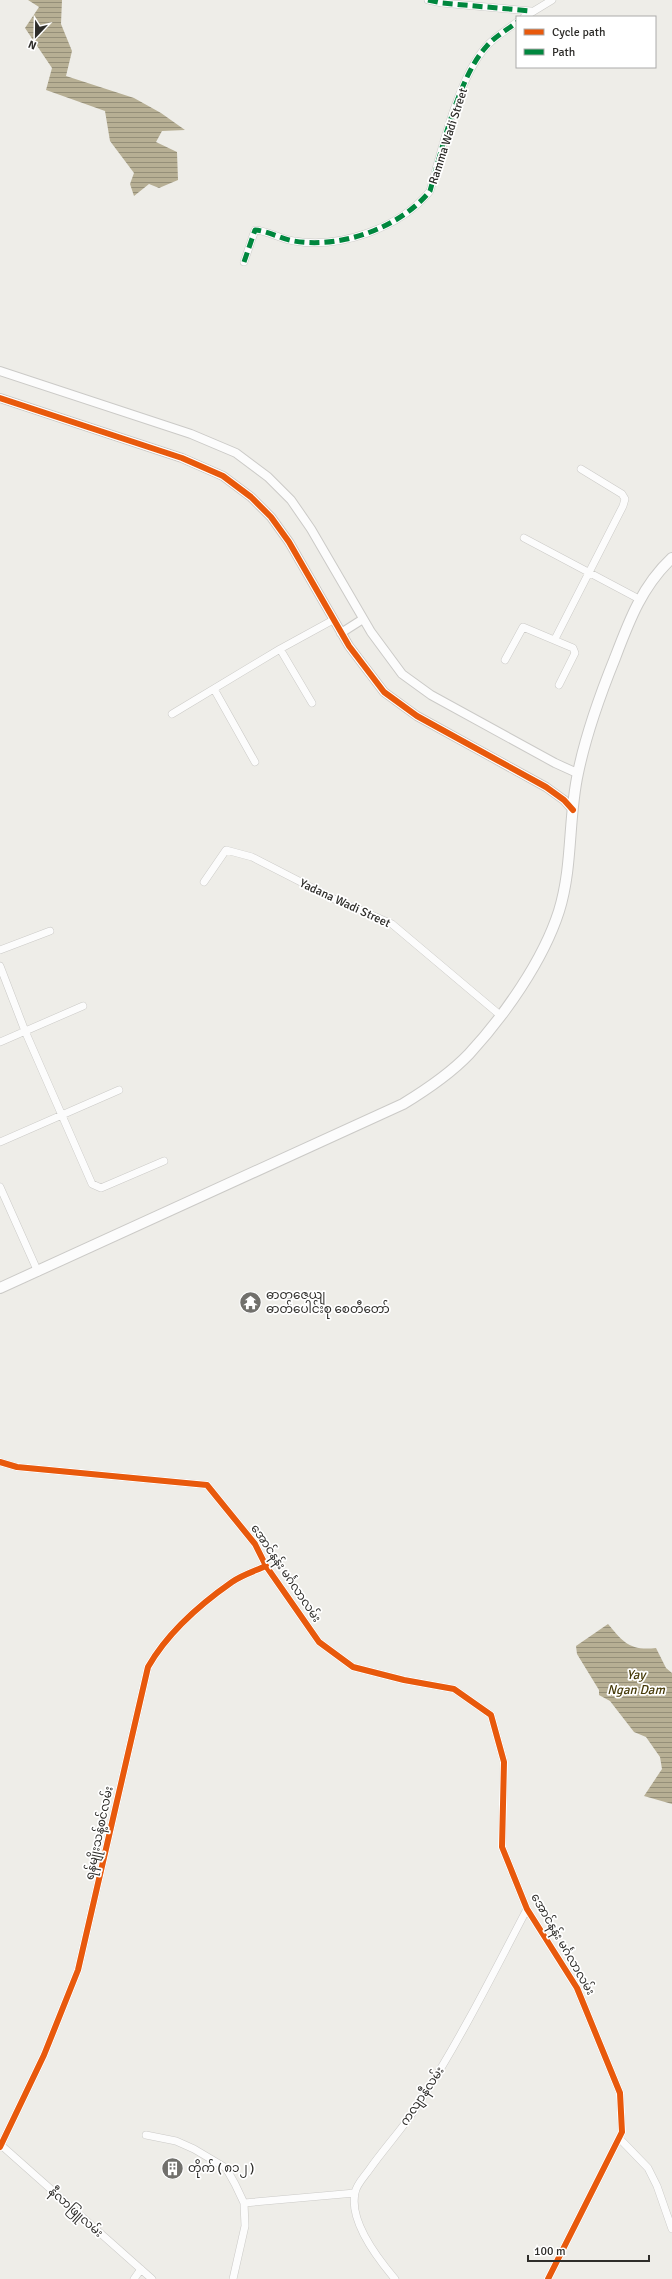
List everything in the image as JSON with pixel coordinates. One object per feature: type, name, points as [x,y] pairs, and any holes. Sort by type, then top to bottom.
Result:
[{"type":"main road","points":[[0,1288],[38,1272],[403,1104],[430,1087],[468,1055],[500,1015],[541,952],[555,920],[565,884],[578,773],[606,680],[639,599],[672,558]]},
{"type":"street","points":[[428,0],[442,3],[531,12]]},
{"type":"street","points":[[525,16],[552,0]]},
{"type":"street","name":"Ramma Wadi Street","points":[[244,262],[255,230],[294,241],[326,243],[369,232],[403,215],[420,203],[430,191],[461,92],[472,65],[486,46],[516,23]]},
{"type":"street","points":[[0,371],[191,434],[236,454],[268,477],[291,500],[311,528],[363,619],[402,674],[431,695],[555,763],[578,773]]},
{"type":"street","points":[[0,398],[182,458],[223,476],[251,497],[271,517],[289,542],[341,633],[384,692],[417,716],[546,787],[564,800],[573,810]]},
{"type":"street","points":[[555,639],[623,506],[625,499],[622,494],[581,469]]},
{"type":"street","points":[[524,538],[639,599]]},
{"type":"street","points":[[341,633],[363,619]]},
{"type":"street","points":[[172,714],[280,649],[333,620]]},
{"type":"street","points":[[505,660],[523,628],[555,639],[575,650],[559,685]]},
{"type":"street","points":[[280,649],[312,703]]},
{"type":"street","points":[[214,689],[255,762]]},
{"type":"street","name":"Yadana Wadi Street","points":[[204,882],[226,850],[252,857],[334,899],[392,924],[500,1015]]},
{"type":"street","points":[[0,950],[50,931]]},
{"type":"street","points":[[0,966],[25,1031],[92,1184],[101,1188],[164,1161]]},
{"type":"street","points":[[0,1042],[83,1006]]},
{"type":"street","points":[[0,1142],[119,1090]]},
{"type":"street","points":[[0,1187],[38,1272]]},
{"type":"street","name":"အောင်နန်း မင်္ဂလာလမ်း","points":[[0,1462],[17,1467],[208,1485],[256,1544],[266,1566],[319,1642],[353,1667],[404,1680],[454,1689],[491,1715],[504,1762],[502,1847],[528,1909],[577,1988],[620,2093],[622,2132],[548,2279]]},
{"type":"street","name":"ရန်မျိုးသန့်စင်လမ်း","points":[[0,2146],[44,2055],[78,1970],[148,1667],[167,1637],[186,1619],[233,1581],[266,1566]]},
{"type":"street","name":"ကလျာနီလမ်း","points":[[355,2193],[382,2151],[419,2103],[454,2045],[528,1909]]},
{"type":"street","points":[[146,2135],[176,2141],[194,2149],[226,2168],[244,2203],[245,2226],[232,2279]]},
{"type":"street","points":[[619,2138],[648,2168],[657,2186],[672,2229]]},
{"type":"street","name":"နီလာဖြူလမ်း","points":[[0,2146],[152,2279]]},
{"type":"street","points":[[244,2203],[355,2193],[355,2210],[360,2226],[384,2266],[395,2279]]},
{"type":"street","points":[[134,2279],[141,2269]]},
{"type":"water","points":[[28,0],[62,0],[61,24],[72,51],[66,76],[134,98],[161,113],[185,130],[162,131],[156,142],[177,152],[178,180],[159,188],[149,184],[134,196],[130,184],[134,173],[110,141],[105,111],[46,90],[52,68],[25,28],[39,7]]},
{"type":"water","name":"Yay Ngan Dam","points":[[608,1624],[618,1636],[628,1644],[647,1649],[656,1648],[666,1668],[672,1673],[672,1804],[644,1796],[662,1769],[660,1757],[646,1737],[634,1732],[610,1701],[599,1695],[599,1690],[577,1654],[576,1646]]},
{"type":"marked path","points":[[428,0],[442,3],[531,11]]},
{"type":"marked path","points":[[244,262],[255,230],[294,241],[312,243],[330,242],[368,233],[403,216],[417,204],[430,191],[445,136],[467,76],[476,60],[486,47],[516,23]]},
{"type":"cycle path","points":[[0,398],[182,458],[223,476],[251,497],[271,517],[289,542],[349,646],[384,692],[417,716],[546,787],[564,800],[573,810]]},
{"type":"cycle path","points":[[0,1462],[17,1467],[207,1485],[255,1544],[266,1566],[319,1642],[353,1667],[404,1680],[454,1689],[491,1715],[504,1762],[502,1847],[527,1909],[577,1988],[620,2093],[622,2132],[548,2279]]},
{"type":"cycle path","points":[[0,2147],[44,2055],[78,1970],[148,1667],[165,1642],[196,1610],[236,1580],[266,1566]]},
{"type":"place","name":"ဓာတုဇေယျ ဓာတ်ပေါင်းစု စေတီတော်","points":[[251,1302]]},
{"type":"place","name":"တိုက် ( ၈၁၂ )","points":[[172,2168]]}]
